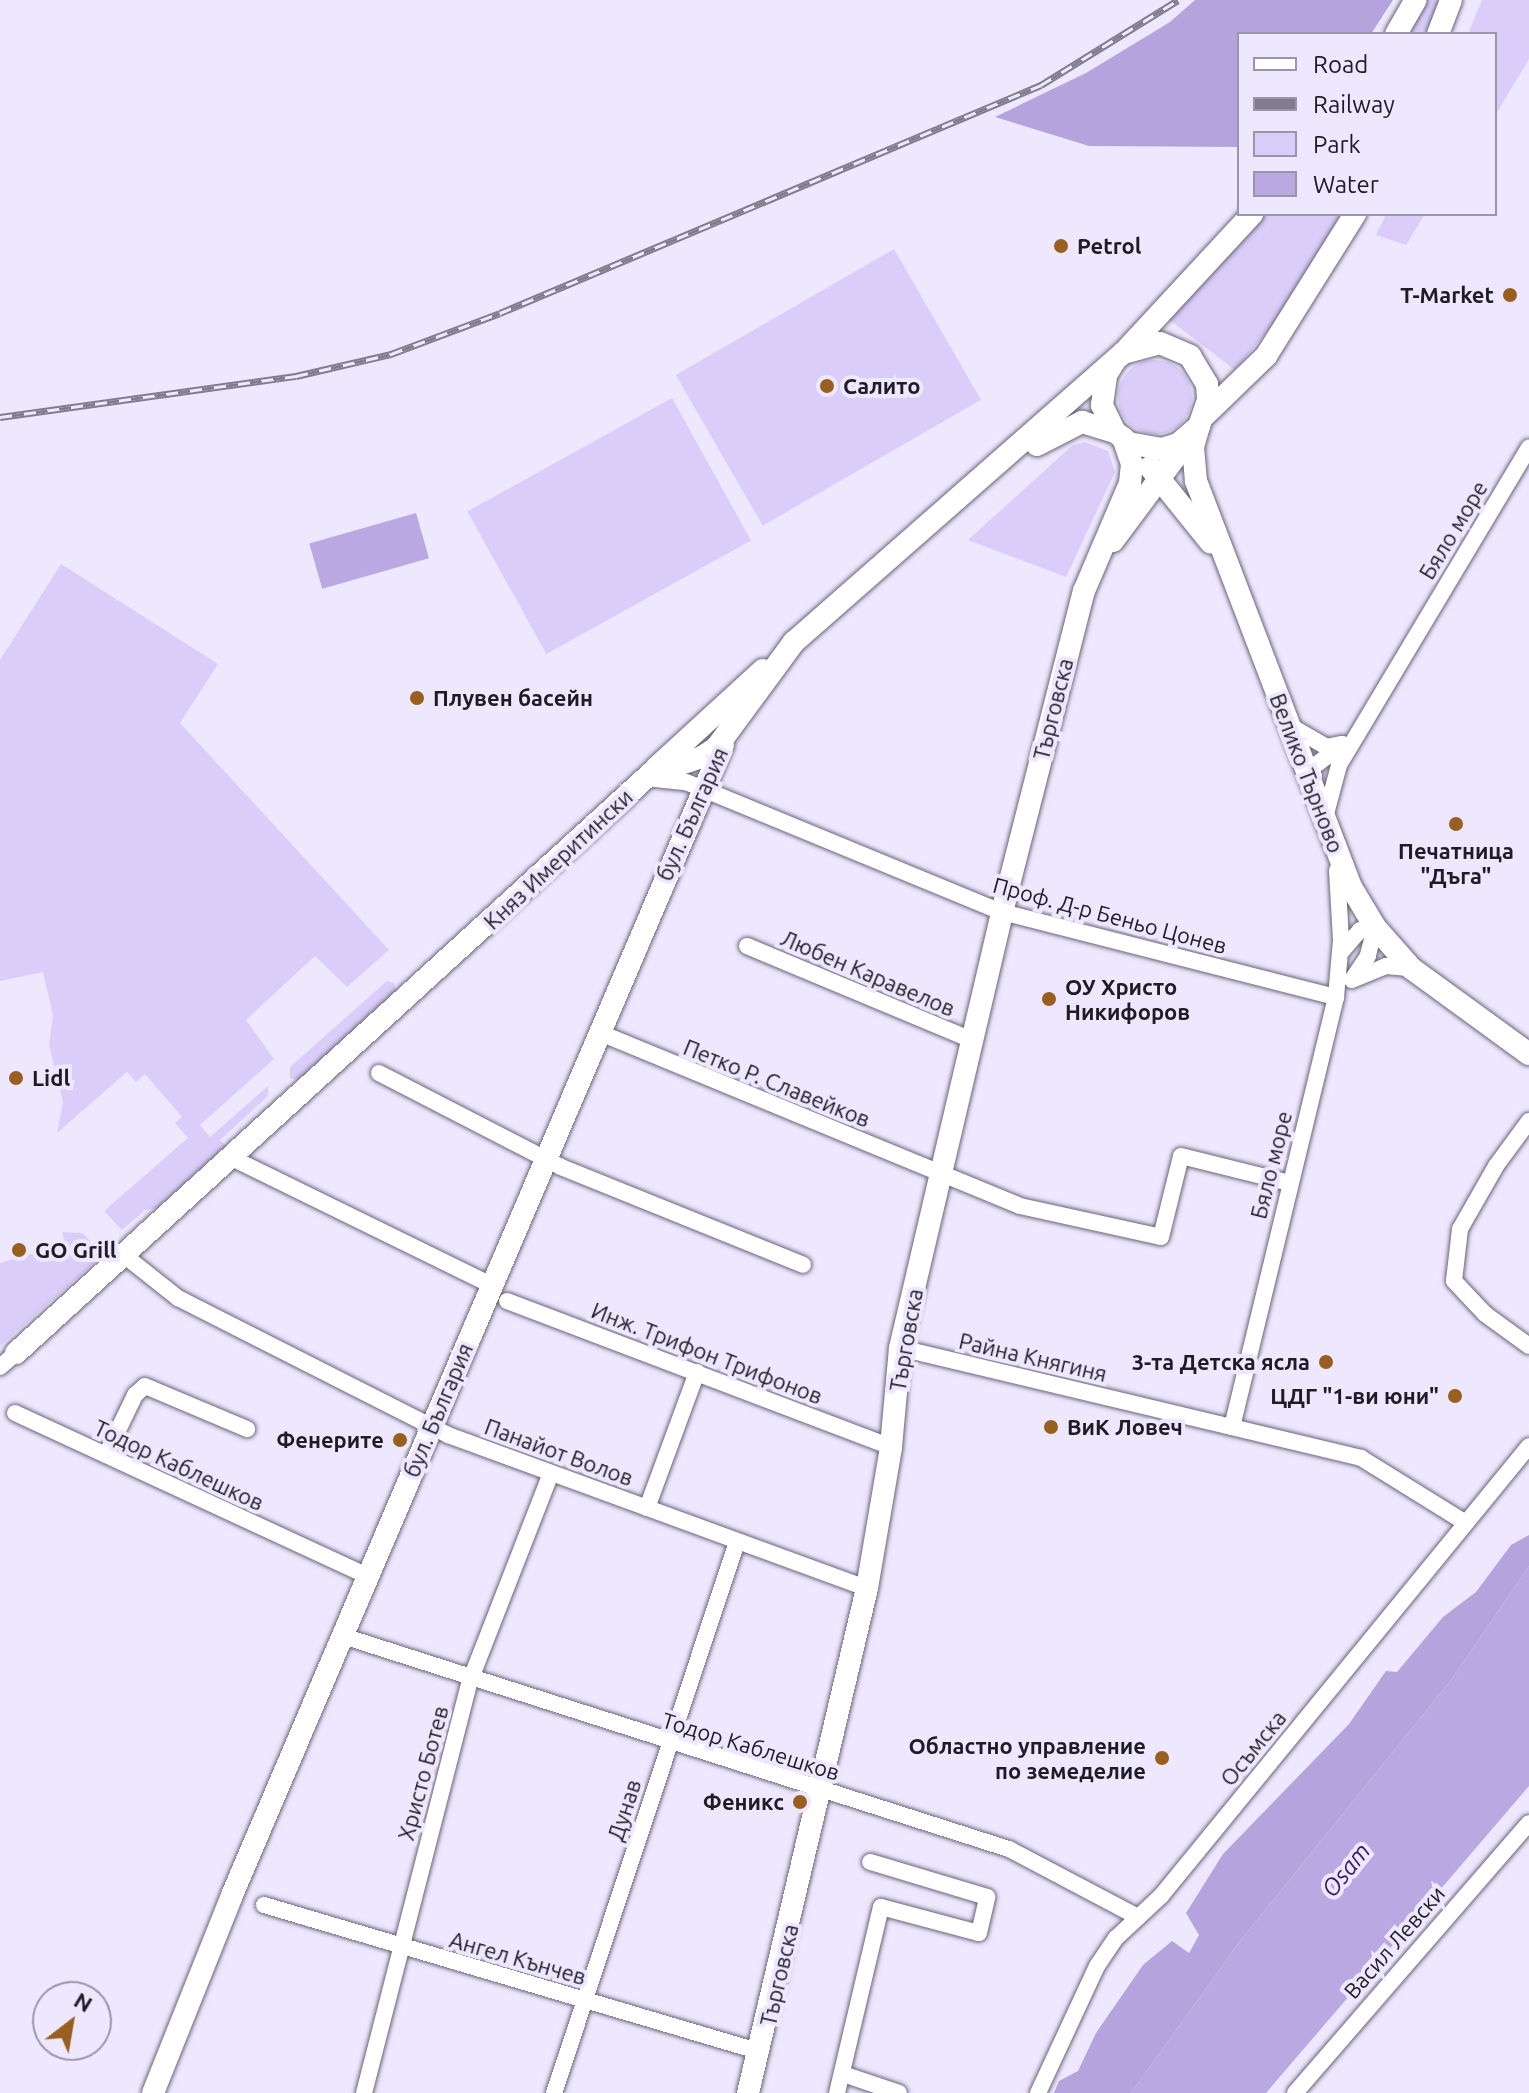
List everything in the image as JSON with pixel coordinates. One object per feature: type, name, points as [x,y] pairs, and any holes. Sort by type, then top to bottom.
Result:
[{"type":"street","points":[[1397,32],[1416,0]]},
{"type":"street","points":[[1439,32],[1451,0]]},
{"type":"street","name":"Княз Имеритински","points":[[5,1361],[125,1256],[650,774],[702,757],[731,730],[794,642],[979,483],[1118,357],[1250,216]]},
{"type":"street","points":[[1084,591],[1117,534],[1199,426],[1266,356],[1354,216]]},
{"type":"street","name":"Велико Търново","points":[[1118,357],[1160,343],[1190,356],[1207,384],[1193,447],[1196,481],[1334,846],[1375,927],[1411,968],[1529,1054]]},
{"type":"street","points":[[1118,357],[1102,390],[1107,419],[1224,560]]},
{"type":"street","points":[[979,483],[1068,426],[1097,423],[1123,438],[1162,449],[1199,426]]},
{"type":"street","points":[[1084,591],[1130,483],[1132,464],[1123,438]]},
{"type":"street","name":"Бяло море","points":[[1325,822],[1327,797],[1350,739],[1529,447]]},
{"type":"street","points":[[1117,534],[1158,507],[1174,510],[1198,526]]},
{"type":"street","name":"Търговска","points":[[748,2093],[761,2052],[867,1588],[891,1447],[900,1348],[1002,912],[1084,591]]},
{"type":"street","points":[[650,774],[794,642]]},
{"type":"street","points":[[1289,724],[1326,747],[1350,739]]},
{"type":"street","name":"бул. България","points":[[153,2093],[701,788],[731,730]]},
{"type":"street","points":[[1308,776],[1350,739]]},
{"type":"street","points":[[1308,776],[1320,777],[1339,765]]},
{"type":"street","name":"Проф. Д-р Беньо Цонев","points":[[627,795],[661,777],[701,788],[1002,912],[1336,997]]},
{"type":"street","points":[[1334,846],[1340,956],[1336,997]]},
{"type":"street","points":[[1340,956],[1348,940],[1375,927]]},
{"type":"street","points":[[1352,980],[1368,956],[1375,927]]},
{"type":"street","name":"Любен Каравелов","points":[[747,946],[972,1040]]},
{"type":"street","name":"Бяло море","points":[[1232,1427],[1336,997],[1352,980],[1386,966],[1411,968]]},
{"type":"street","name":"Петко Р. Славейков","points":[[598,1032],[1020,1206],[1161,1237],[1181,1156],[1289,1183]]},
{"type":"street","points":[[379,1073],[545,1159],[803,1265]]},
{"type":"street","points":[[1529,1121],[1496,1166],[1460,1229],[1454,1281],[1485,1314],[1529,1346]]},
{"type":"street","points":[[232,1158],[491,1285]]},
{"type":"street","name":"Панайот Волов","points":[[125,1256],[178,1298],[432,1428],[867,1588]]},
{"type":"street","name":"Инж. Трифон Трифонов","points":[[507,1301],[891,1447]]},
{"type":"street","name":"Райна Княгиня","points":[[900,1348],[1361,1458],[1466,1523]]},
{"type":"street","points":[[647,1508],[697,1372]]},
{"type":"street","points":[[106,1455],[135,1395],[145,1386],[247,1429]]},
{"type":"street","name":"Тодор Каблешков","points":[[15,1413],[368,1576]]},
{"type":"street","name":"Осъмска","points":[[1038,2093],[1097,1966],[1138,1917],[1161,1896],[1529,1446]]},
{"type":"street","name":"Христо Ботев","points":[[364,2093],[470,1681],[551,1473]]},
{"type":"street","name":"Дунав","points":[[554,2093],[737,1542]]},
{"type":"street","name":"Тодор Каблешков","points":[[343,1636],[470,1681],[1009,1849],[1138,1917]]},
{"type":"street","name":"Васил Левски","points":[[1295,2093],[1529,1823]]},
{"type":"street","points":[[837,2093],[881,1907],[979,1933],[987,1897],[870,1862]]},
{"type":"street","name":"Ангел Кънчев","points":[[264,1905],[761,2052]]},
{"type":"street","points":[[843,2074],[899,2093]]},
{"type":"green space","points":[[1427,0],[1440,0],[1427,32],[1409,32]]},
{"type":"green space","points":[[1482,0],[1529,0],[1529,59],[1497,113],[1497,32],[1469,32]]},
{"type":"green space","points":[[1262,216],[1340,216],[1278,318],[1235,370],[1167,318]]},
{"type":"green space","points":[[1385,216],[1424,216],[1406,245],[1376,235]]},
{"type":"green space","name":"Салито","points":[[894,249],[981,400],[763,526],[676,375]]},
{"type":"green space","points":[[1155,360],[1169,363],[1181,371],[1189,383],[1192,397],[1189,411],[1181,423],[1169,431],[1155,434],[1141,431],[1129,423],[1121,411],[1118,397],[1121,383],[1129,371],[1141,363]]},
{"type":"green space","points":[[672,398],[751,541],[546,654],[467,511]]},
{"type":"green space","points":[[1085,442],[1108,451],[1115,472],[1066,577],[968,540],[1073,445]]},
{"type":"green space","points":[[61,564],[218,664],[180,723],[389,950],[347,987],[315,956],[246,1020],[274,1059],[200,1125],[210,1137],[268,1086],[268,1096],[220,1140],[226,1146],[157,1208],[145,1210],[122,1230],[104,1211],[188,1138],[175,1123],[182,1117],[145,1074],[136,1082],[127,1072],[57,1133],[63,1102],[49,1045],[53,1016],[43,972],[0,981],[0,660]]},
{"type":"green space","points":[[387,981],[394,983],[396,992],[299,1080],[290,1078],[290,1067]]},
{"type":"green space","points":[[62,1232],[82,1233],[104,1254],[0,1346],[0,1263],[65,1244]]},
{"type":"shaded area","points":[[1195,0],[1393,0],[1372,32],[1237,32],[1237,147],[1089,146],[995,117],[1086,73],[1170,22]]},
{"type":"shaded area","points":[[1529,1535],[1529,1566],[1451,1680],[1240,1941],[1131,2093],[1054,2093],[1059,2081],[1078,2071],[1096,2033],[1143,1965],[1172,1941],[1189,1953],[1199,1935],[1186,1913],[1223,1854],[1349,1724],[1386,1671],[1397,1672],[1443,1617],[1476,1592],[1511,1545]]},
{"type":"water","points":[[416,513],[429,558],[322,589],[309,544]]},
{"type":"water","name":"Osam","points":[[1529,1566],[1529,1786],[1266,2093],[1131,2093],[1240,1941],[1451,1680]]},
{"type":"railway","points":[[0,417],[296,376],[391,354],[500,313],[1041,85],[1178,0]]},
{"type":"place","name":"Petrol","points":[[1061,246]]},
{"type":"place","name":"T-Market","points":[[1510,295]]},
{"type":"place","name":"Салито","points":[[827,386]]},
{"type":"place","name":"Плувен басейн","points":[[417,698]]},
{"type":"place","name":"Печатница \"Дъга\"","points":[[1456,824]]},
{"type":"place","name":"ОУ Христо Никифоров","points":[[1049,999]]},
{"type":"place","name":"Lidl","points":[[16,1078]]},
{"type":"place","name":"GO Grill","points":[[19,1250]]},
{"type":"place","name":"3-та Детска ясла","points":[[1326,1362]]},
{"type":"place","name":"ЦДГ \"1-ви юни\"","points":[[1455,1396]]},
{"type":"place","name":"ВиК Ловеч","points":[[1051,1427]]},
{"type":"place","name":"Фенерите","points":[[400,1440]]},
{"type":"place","name":"Областно управление по земеделие","points":[[1162,1758]]},
{"type":"place","name":"Феникс","points":[[800,1802]]}]
